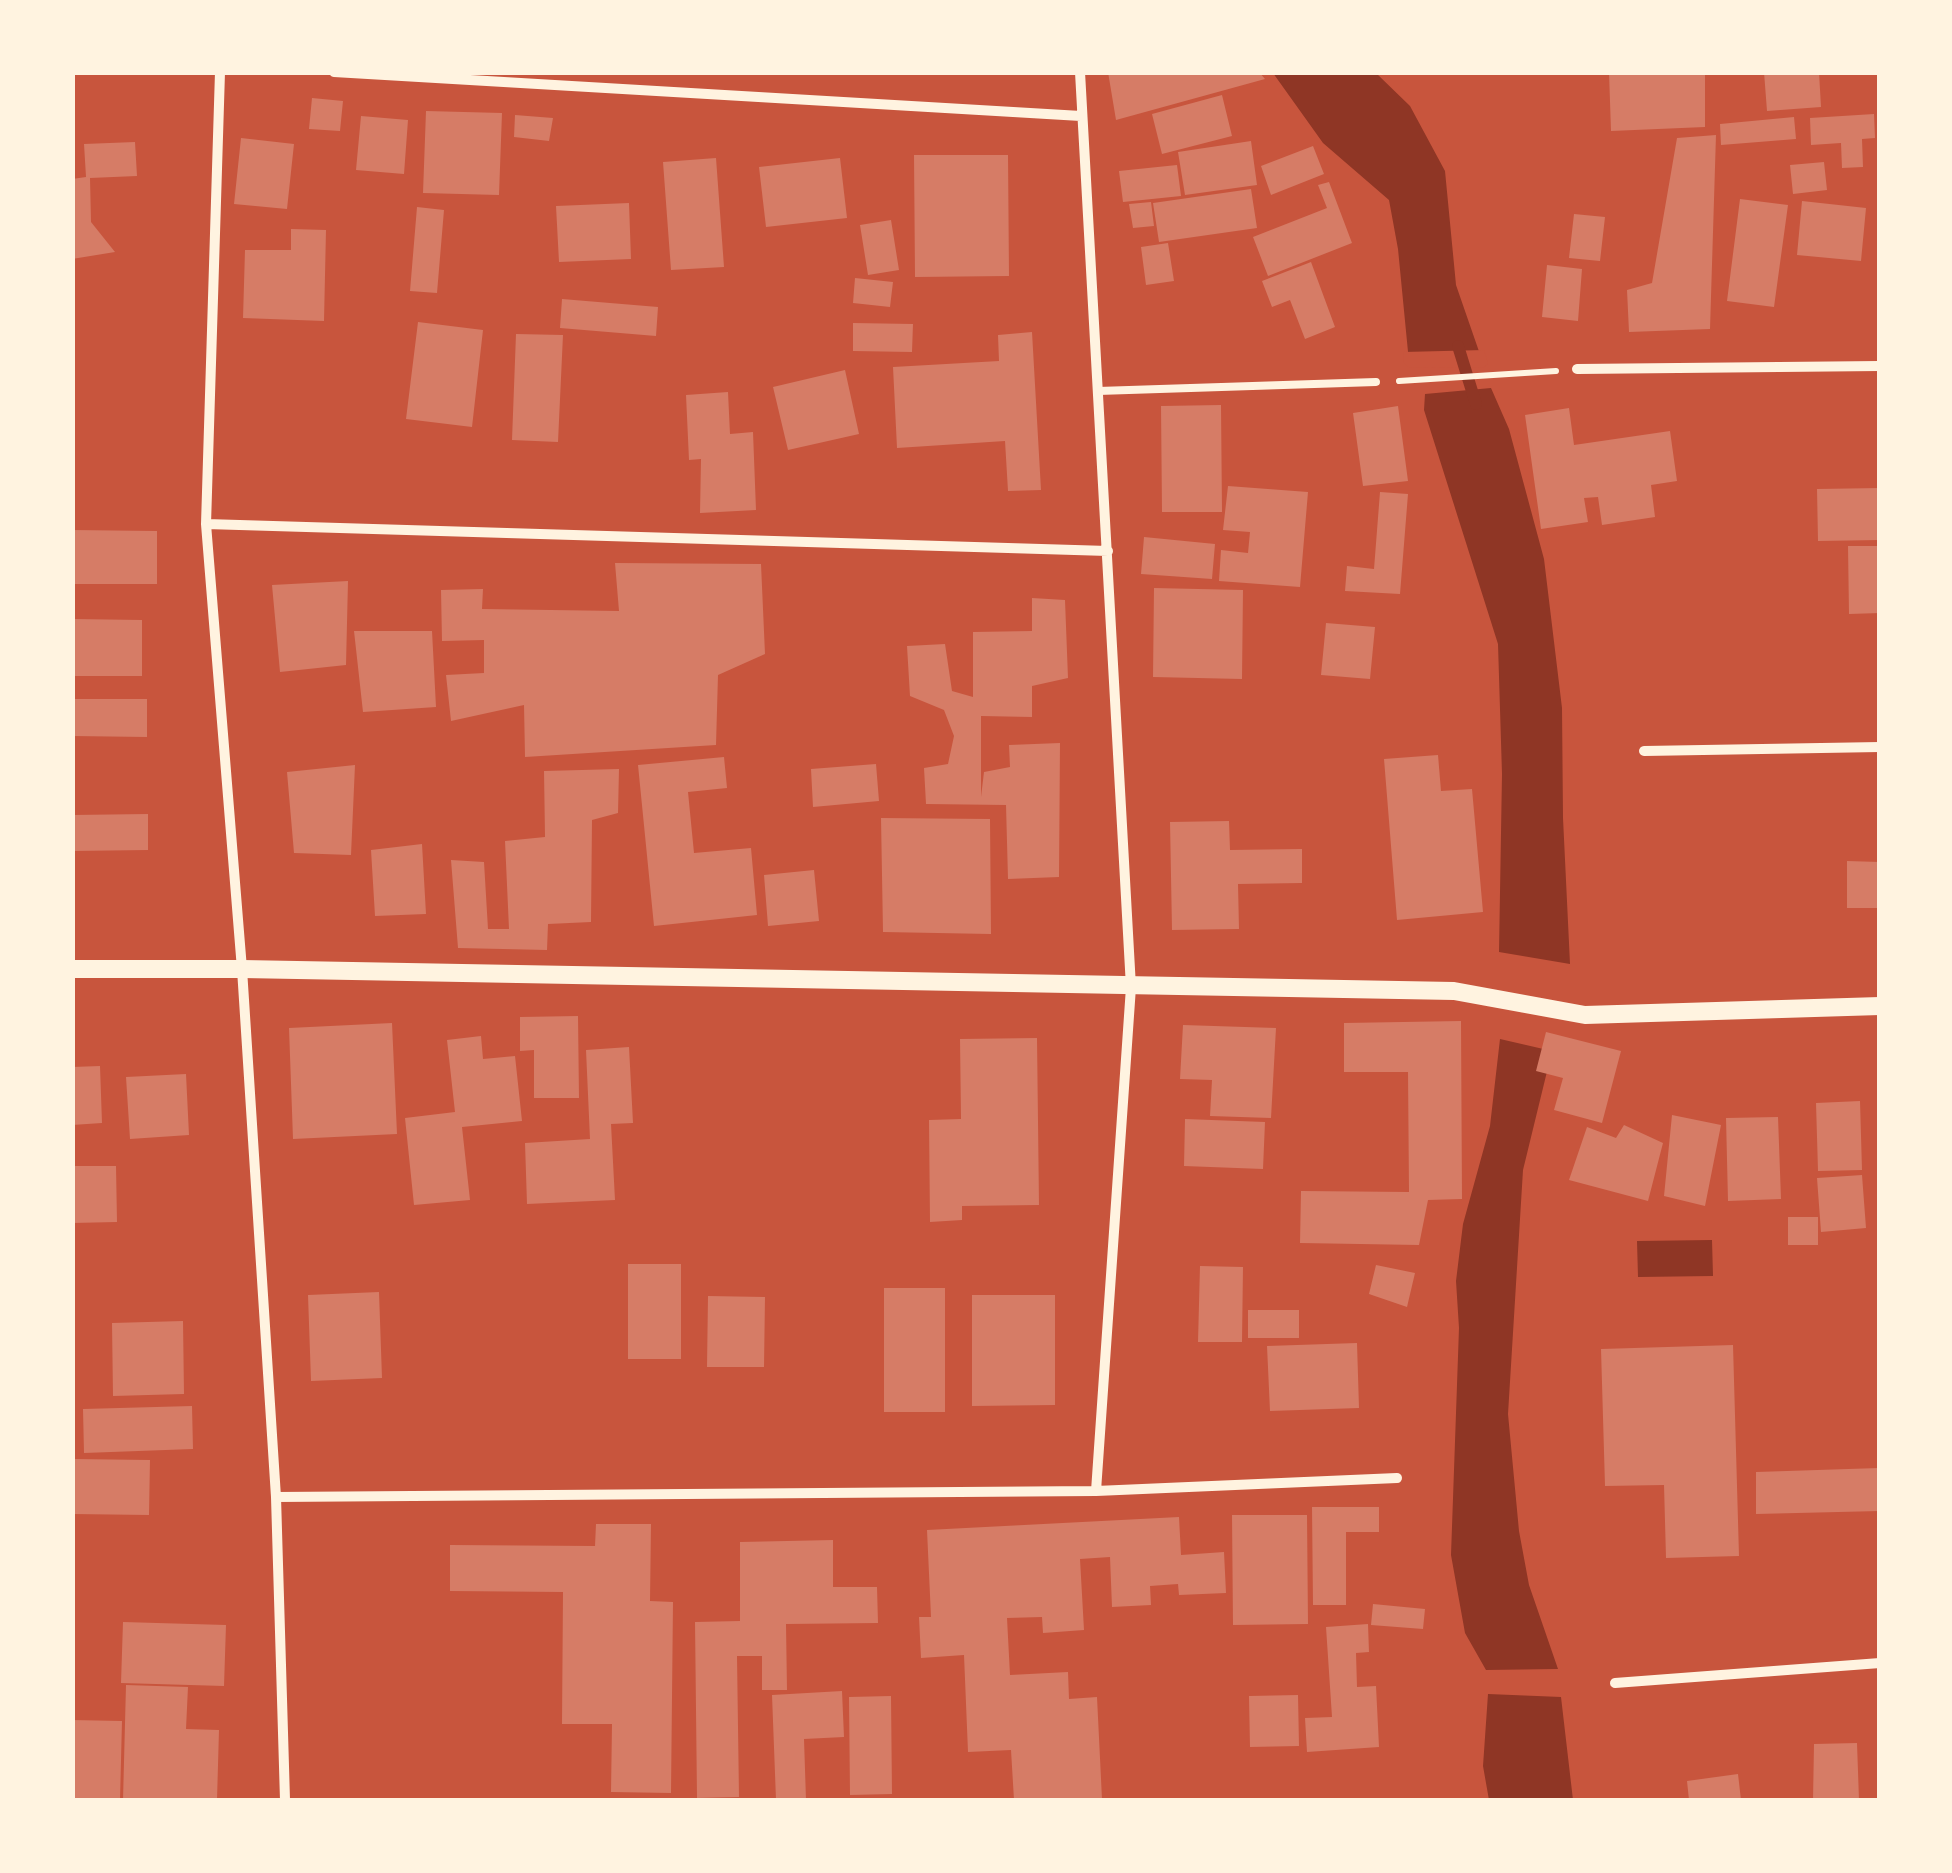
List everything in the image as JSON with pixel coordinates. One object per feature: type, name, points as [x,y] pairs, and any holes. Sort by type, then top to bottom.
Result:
[{"type":"street","points":[[220,72],[206,524],[242,969],[276,1497],[285,1800]]},
{"type":"street","points":[[334,72],[1081,116]]},
{"type":"street","points":[[1080,72],[1131,987],[1096,1491]]},
{"type":"street","points":[[1578,369],[1880,366]]},
{"type":"street","points":[[206,524],[1108,551]]},
{"type":"street","points":[[1644,751],[1880,748]]},
{"type":"street","points":[[72,969],[1454,991],[1585,1015],[1880,1006]]},
{"type":"street","points":[[276,1497],[1096,1491],[1397,1478]]},
{"type":"street","points":[[1615,1682],[1880,1663]]},
{"type":"lane","points":[[1098,391],[1376,382]]},
{"type":"path","points":[[1411,380],[1578,369]]},
{"type":"shaded area","points":[[1273,73],[1376,73],[1410,106],[1445,171],[1456,285],[1483,363],[1409,362],[1389,200],[1323,143]]},
{"type":"shaded area","points":[[1491,388],[1509,429],[1544,559],[1562,708],[1570,964],[1499,952],[1502,774],[1498,644],[1424,410],[1425,394]]},
{"type":"shaded area","points":[[1500,1039],[1552,1051],[1523,1170],[1508,1414],[1519,1531],[1529,1585],[1558,1669],[1486,1670],[1465,1633],[1451,1555],[1459,1328],[1456,1281],[1463,1224],[1490,1126]]},
{"type":"shaded area","points":[[1712,1240],[1713,1276],[1638,1277],[1637,1241]]},
{"type":"shaded area","points":[[1488,1694],[1561,1697],[1573,1800],[1489,1800],[1483,1766]]},
{"type":"pier","points":[[1484,350],[1488,363],[1484,368],[1408,367],[1404,363],[1403,352]]},
{"type":"building","points":[[1108,72],[1259,72],[1265,79],[1116,120]]},
{"type":"building","points":[[1609,72],[1705,72],[1705,127],[1611,131]]},
{"type":"building","points":[[1764,72],[1819,72],[1821,107],[1767,111]]},
{"type":"building","points":[[1222,95],[1232,136],[1162,154],[1152,114]]},
{"type":"building","points":[[312,98],[343,101],[340,131],[309,129]]},
{"type":"building","points":[[426,111],[502,113],[499,195],[423,193]]},
{"type":"building","points":[[1874,114],[1875,138],[1862,139],[1863,167],[1842,168],[1841,143],[1811,145],[1810,118]]},
{"type":"building","points":[[515,115],[553,118],[549,141],[514,137]]},
{"type":"building","points":[[361,116],[408,120],[404,174],[356,170]]},
{"type":"building","points":[[1794,117],[1796,139],[1721,145],[1720,124]]},
{"type":"building","points":[[1716,135],[1710,329],[1629,332],[1627,290],[1652,283],[1677,138]]},
{"type":"building","points":[[241,138],[294,144],[287,209],[234,204]]},
{"type":"building","points":[[1251,141],[1257,185],[1185,195],[1178,152]]},
{"type":"building","points":[[135,142],[137,176],[90,178],[91,222],[115,252],[72,259],[72,179],[86,177],[84,144]]},
{"type":"building","points":[[1313,146],[1324,174],[1271,195],[1261,166]]},
{"type":"building","points":[[914,155],[1008,155],[1009,276],[915,277]]},
{"type":"building","points":[[716,158],[724,267],[671,270],[663,162]]},
{"type":"building","points":[[840,158],[847,218],[766,227],[759,167]]},
{"type":"building","points":[[1824,162],[1827,190],[1793,194],[1790,165]]},
{"type":"building","points":[[1177,165],[1181,196],[1123,202],[1119,171]]},
{"type":"building","points":[[1329,182],[1352,243],[1268,276],[1253,237],[1327,208],[1318,185]]},
{"type":"building","points":[[1251,189],[1257,228],[1159,242],[1153,203]]},
{"type":"building","points":[[1740,199],[1788,205],[1774,307],[1727,301]]},
{"type":"building","points":[[1802,201],[1866,208],[1861,261],[1797,255]]},
{"type":"building","points":[[1151,202],[1154,226],[1133,228],[1129,204]]},
{"type":"building","points":[[629,203],[631,259],[559,262],[556,206]]},
{"type":"building","points":[[417,207],[444,210],[437,293],[410,291]]},
{"type":"building","points":[[1574,214],[1605,217],[1600,261],[1569,258]]},
{"type":"building","points":[[891,220],[899,270],[868,275],[860,225]]},
{"type":"building","points":[[291,229],[326,230],[324,321],[243,318],[245,250],[291,250]]},
{"type":"building","points":[[1168,243],[1174,281],[1146,285],[1141,247]]},
{"type":"building","points":[[1311,262],[1335,327],[1305,339],[1290,300],[1272,307],[1262,281]]},
{"type":"building","points":[[1547,265],[1582,269],[1578,321],[1542,317]]},
{"type":"building","points":[[855,278],[893,282],[890,307],[853,303]]},
{"type":"building","points":[[562,299],[658,307],[656,336],[560,328]]},
{"type":"building","points":[[418,322],[483,330],[472,427],[406,419]]},
{"type":"building","points":[[853,323],[913,324],[912,352],[853,351]]},
{"type":"building","points":[[1032,332],[1041,490],[1008,491],[1005,441],[897,448],[893,367],[999,361],[998,335]]},
{"type":"building","points":[[516,334],[563,335],[558,442],[512,440]]},
{"type":"building","points":[[845,370],[859,434],[788,450],[773,387]]},
{"type":"building","points":[[728,392],[730,434],[753,432],[756,510],[700,513],[701,459],[689,460],[686,395]]},
{"type":"building","points":[[1221,405],[1222,512],[1162,512],[1161,406]]},
{"type":"building","points":[[1398,406],[1408,481],[1363,486],[1353,413]]},
{"type":"building","points":[[1569,408],[1574,445],[1670,431],[1677,481],[1651,485],[1655,517],[1602,525],[1598,497],[1584,498],[1588,522],[1541,529],[1525,415]]},
{"type":"building","points":[[1228,486],[1308,492],[1300,587],[1219,581],[1221,550],[1248,553],[1250,532],[1223,530]]},
{"type":"building","points":[[1880,488],[1880,540],[1818,541],[1817,489]]},
{"type":"building","points":[[1380,492],[1408,494],[1400,594],[1345,591],[1347,566],[1374,569]]},
{"type":"building","points":[[72,530],[157,531],[157,584],[72,584]]},
{"type":"building","points":[[1144,537],[1215,544],[1212,579],[1141,574]]},
{"type":"building","points":[[1848,546],[1880,546],[1880,613],[1849,614]]},
{"type":"building","points":[[615,563],[761,564],[765,654],[718,675],[716,745],[525,757],[524,705],[451,721],[446,675],[484,673],[484,640],[442,641],[441,590],[483,589],[482,609],[619,611]]},
{"type":"building","points":[[348,581],[346,665],[280,672],[272,585]]},
{"type":"building","points":[[1154,588],[1243,590],[1242,679],[1153,677]]},
{"type":"building","points":[[1032,598],[1065,600],[1068,678],[1032,686],[1032,717],[981,716],[981,797],[984,772],[1010,767],[1009,745],[1060,743],[1059,877],[1008,879],[1006,805],[926,804],[924,768],[948,764],[954,736],[944,710],[910,696],[907,646],[945,644],[952,691],[973,697],[973,632],[1032,631]]},
{"type":"building","points":[[72,619],[142,620],[142,676],[72,676]]},
{"type":"building","points":[[1326,623],[1375,627],[1370,679],[1321,675]]},
{"type":"building","points":[[354,631],[432,631],[436,707],[363,712]]},
{"type":"building","points":[[72,699],[147,699],[147,737],[72,736]]},
{"type":"building","points":[[1438,755],[1441,791],[1472,789],[1483,912],[1397,920],[1384,759]]},
{"type":"building","points":[[724,757],[727,788],[688,792],[694,853],[751,848],[757,915],[654,926],[638,765]]},
{"type":"building","points":[[876,764],[879,801],[813,807],[811,769]]},
{"type":"building","points":[[355,765],[351,855],[294,853],[287,772]]},
{"type":"building","points":[[619,769],[618,813],[592,820],[591,922],[548,924],[547,950],[458,948],[451,860],[484,862],[488,929],[509,929],[505,841],[545,837],[544,771]]},
{"type":"building","points":[[148,814],[148,850],[72,851],[72,815]]},
{"type":"building","points":[[881,818],[990,819],[991,934],[883,932]]},
{"type":"building","points":[[1229,821],[1230,850],[1302,849],[1302,883],[1238,884],[1239,929],[1172,930],[1170,822]]},
{"type":"building","points":[[422,844],[426,914],[375,916],[371,850]]},
{"type":"building","points":[[1847,861],[1880,862],[1880,908],[1847,908]]},
{"type":"building","points":[[814,870],[819,921],[768,926],[764,875]]},
{"type":"building","points":[[578,1016],[579,1098],[534,1098],[534,1050],[520,1051],[520,1017]]},
{"type":"building","points":[[1461,1021],[1462,1199],[1428,1200],[1419,1245],[1300,1243],[1301,1191],[1409,1192],[1408,1072],[1344,1072],[1344,1023]]},
{"type":"building","points":[[392,1023],[397,1134],[293,1139],[289,1028]]},
{"type":"building","points":[[1183,1025],[1276,1028],[1271,1118],[1210,1116],[1212,1080],[1180,1079]]},
{"type":"building","points":[[1546,1032],[1621,1051],[1602,1123],[1554,1110],[1563,1078],[1536,1071]]},
{"type":"building","points":[[481,1036],[483,1059],[515,1056],[522,1121],[462,1127],[470,1200],[414,1205],[405,1118],[455,1112],[447,1040]]},
{"type":"building","points":[[1037,1038],[1039,1205],[962,1206],[962,1220],[930,1222],[929,1120],[961,1119],[960,1039]]},
{"type":"building","points":[[629,1047],[633,1123],[611,1124],[615,1200],[527,1204],[525,1143],[590,1139],[586,1050]]},
{"type":"building","points":[[100,1066],[102,1123],[72,1125],[72,1067]]},
{"type":"building","points":[[186,1074],[189,1135],[130,1139],[126,1077]]},
{"type":"building","points":[[1860,1101],[1862,1170],[1818,1171],[1816,1103]]},
{"type":"building","points":[[1672,1115],[1721,1125],[1705,1206],[1664,1196]]},
{"type":"building","points":[[1778,1117],[1781,1199],[1728,1201],[1726,1118]]},
{"type":"building","points":[[1185,1119],[1265,1122],[1263,1169],[1184,1166]]},
{"type":"building","points":[[1624,1125],[1663,1143],[1648,1201],[1569,1180],[1587,1127],[1616,1138]]},
{"type":"building","points":[[72,1166],[116,1166],[117,1222],[72,1223]]},
{"type":"building","points":[[1862,1175],[1866,1228],[1821,1232],[1817,1178]]},
{"type":"building","points":[[1788,1217],[1818,1217],[1818,1245],[1788,1245]]},
{"type":"building","points":[[628,1264],[681,1264],[681,1359],[628,1359]]},
{"type":"building","points":[[1376,1265],[1415,1273],[1407,1307],[1369,1294]]},
{"type":"building","points":[[1200,1266],[1243,1267],[1242,1342],[1198,1342]]},
{"type":"building","points":[[884,1288],[945,1288],[945,1412],[884,1412]]},
{"type":"building","points":[[379,1292],[382,1378],[311,1381],[308,1295]]},
{"type":"building","points":[[972,1295],[1055,1295],[1055,1405],[972,1406]]},
{"type":"building","points":[[708,1296],[765,1297],[764,1367],[707,1367]]},
{"type":"building","points":[[1248,1310],[1299,1310],[1299,1338],[1248,1338]]},
{"type":"building","points":[[183,1321],[184,1394],[113,1396],[112,1323]]},
{"type":"building","points":[[1357,1343],[1359,1408],[1270,1411],[1267,1346]]},
{"type":"building","points":[[1733,1345],[1739,1556],[1666,1558],[1664,1485],[1605,1486],[1601,1349]]},
{"type":"building","points":[[192,1406],[193,1449],[84,1453],[83,1409]]},
{"type":"building","points":[[72,1459],[150,1460],[149,1515],[72,1514]]},
{"type":"building","points":[[1879,1468],[1880,1511],[1756,1514],[1756,1472]]},
{"type":"building","points":[[1312,1507],[1379,1507],[1379,1532],[1346,1532],[1346,1605],[1313,1605]]},
{"type":"building","points":[[1232,1515],[1307,1515],[1308,1624],[1233,1625]]},
{"type":"building","points":[[1179,1517],[1181,1555],[1224,1552],[1226,1593],[1179,1595],[1178,1584],[1150,1586],[1151,1605],[1112,1607],[1110,1557],[1080,1559],[1084,1630],[1043,1633],[1042,1617],[1007,1618],[1010,1675],[1068,1672],[1069,1699],[1097,1697],[1102,1799],[1014,1800],[1011,1750],[968,1752],[964,1655],[921,1658],[919,1617],[931,1617],[927,1530]]},
{"type":"building","points":[[596,1524],[651,1524],[650,1601],[673,1602],[671,1793],[611,1792],[612,1724],[562,1724],[563,1592],[450,1591],[450,1545],[595,1546]]},
{"type":"building","points":[[833,1540],[833,1587],[877,1587],[878,1623],[786,1624],[787,1690],[762,1690],[762,1656],[737,1656],[739,1797],[697,1798],[695,1622],[740,1621],[740,1542]]},
{"type":"building","points":[[1373,1604],[1425,1609],[1423,1629],[1371,1625]]},
{"type":"building","points":[[123,1622],[226,1625],[224,1686],[121,1683]]},
{"type":"building","points":[[1368,1624],[1369,1652],[1356,1653],[1357,1687],[1376,1686],[1379,1747],[1307,1752],[1305,1718],[1332,1717],[1326,1627]]},
{"type":"building","points":[[126,1685],[188,1687],[186,1729],[219,1730],[217,1800],[123,1800]]},
{"type":"building","points":[[842,1691],[844,1737],[804,1739],[806,1800],[776,1800],[772,1695]]},
{"type":"building","points":[[1298,1695],[1299,1746],[1250,1747],[1249,1696]]},
{"type":"building","points":[[891,1696],[892,1794],[850,1795],[849,1697]]},
{"type":"building","points":[[72,1720],[122,1721],[120,1800],[72,1800]]},
{"type":"building","points":[[1857,1743],[1859,1800],[1813,1800],[1814,1744]]},
{"type":"building","points":[[1738,1774],[1741,1800],[1689,1800],[1687,1781]]},
{"type":"waterway","points":[[1458,346],[1476,404]]}]
